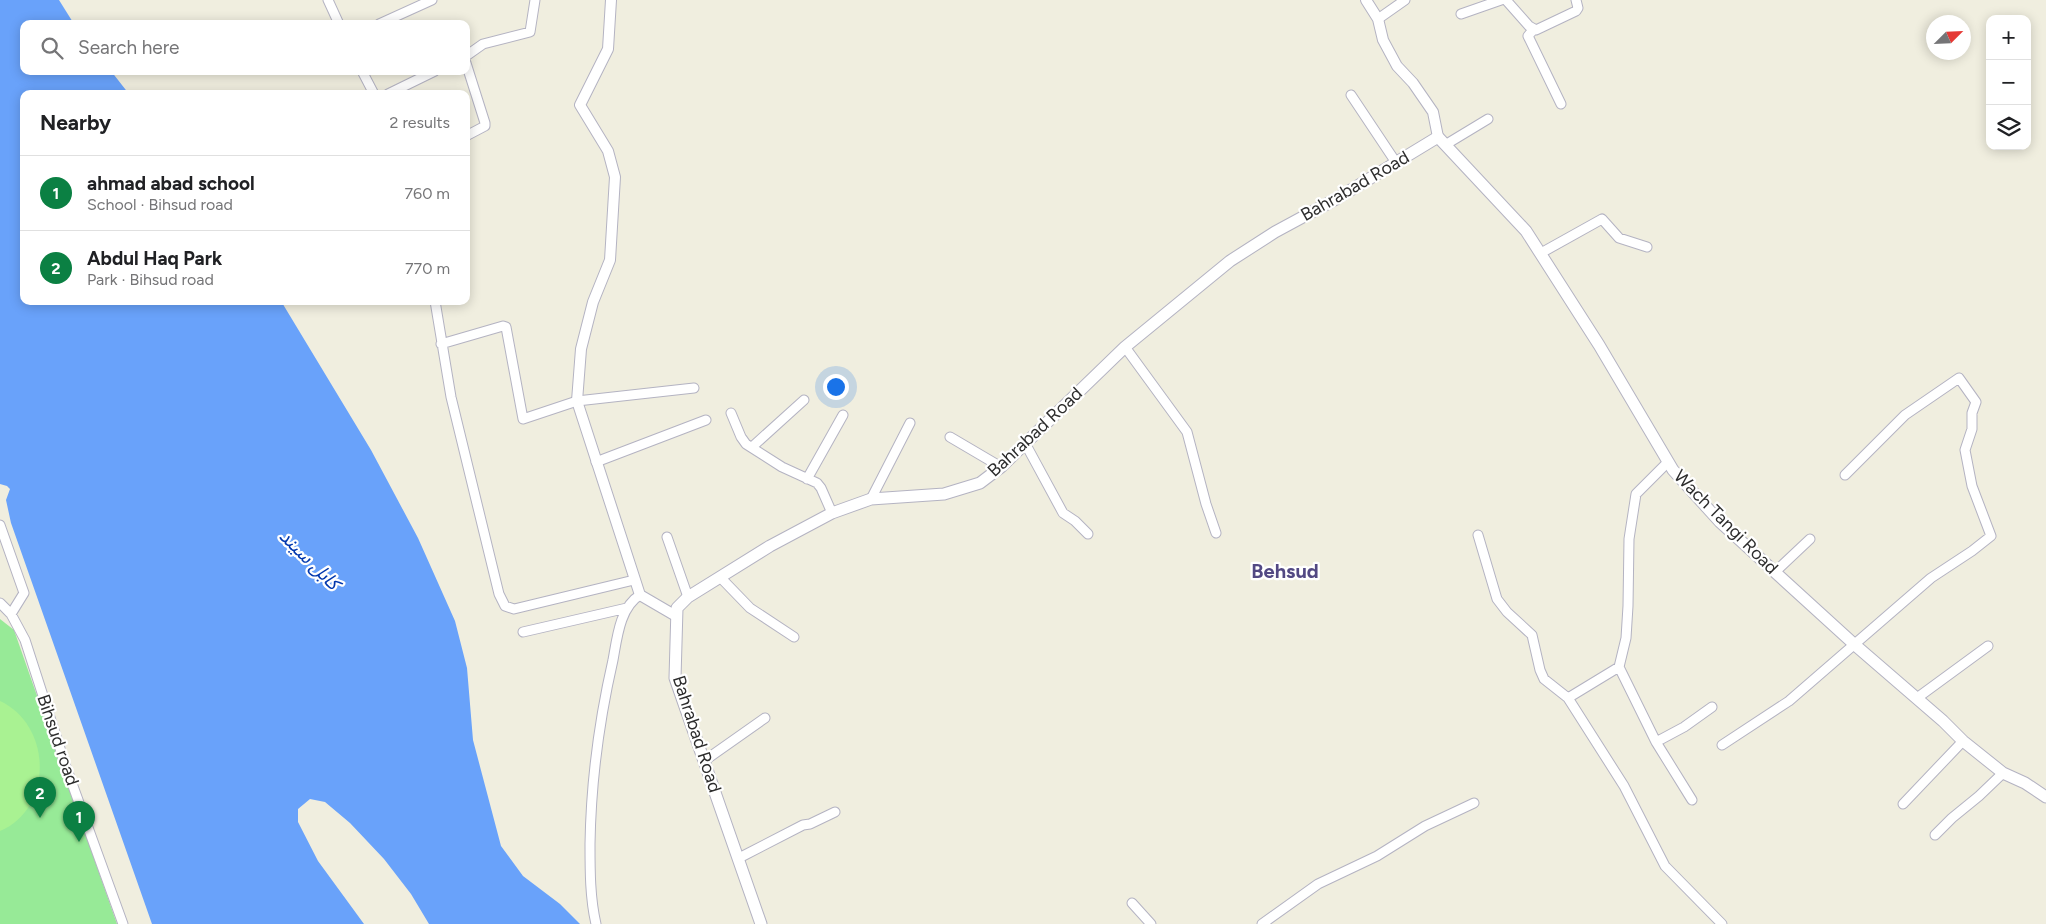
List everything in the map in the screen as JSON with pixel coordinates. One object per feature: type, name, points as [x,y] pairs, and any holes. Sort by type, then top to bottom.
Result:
[{"type":"main road","name":"Bahrabad Road","points":[[761,921],[675,678],[677,608],[688,596],[770,546],[832,513],[871,499],[944,494],[980,483],[1001,467],[1125,347],[1242,252],[1336,198],[1395,161],[1442,141]]},
{"type":"main road","name":"Wach Tangi Road","points":[[1442,141],[1526,231],[1599,345],[1668,462],[1720,522],[1963,741],[2003,773],[2025,783],[2046,797]]},
{"type":"street","points":[[328,0],[337,20]]},
{"type":"street","points":[[388,20],[432,0]]},
{"type":"street","points":[[470,53],[483,44],[530,32],[535,0]]},
{"type":"street","points":[[612,0],[608,49],[580,105],[608,151],[615,177],[610,260],[592,302],[581,349],[577,401],[640,595],[676,616]]},
{"type":"street","points":[[1366,0],[1378,19],[1383,40],[1397,66],[1414,83],[1433,112],[1442,141],[1488,119]]},
{"type":"street","points":[[1378,19],[1405,0]]},
{"type":"street","points":[[1462,14],[1501,0]]},
{"type":"street","points":[[1506,0],[1533,30]]},
{"type":"street","points":[[1561,104],[1528,36],[1533,30],[1576,11],[1578,8],[1576,0]]},
{"type":"street","points":[[364,75],[372,90]]},
{"type":"street","points":[[396,90],[427,75]]},
{"type":"street","points":[[470,75],[485,123],[485,126],[470,134]]},
{"type":"street","points":[[1351,95],[1395,161]]},
{"type":"street","points":[[1541,253],[1602,219],[1619,238],[1647,247]]},
{"type":"street","points":[[435,305],[451,397],[499,594],[504,606],[514,610],[634,580]]},
{"type":"street","points":[[441,344],[506,327],[523,419],[577,401],[694,388]]},
{"type":"street","points":[[1125,347],[1188,432],[1206,504],[1216,533]]},
{"type":"street","points":[[1722,745],[1789,701],[1931,578],[1991,536],[1972,486],[1965,450],[1972,428],[1972,412],[1976,402],[1959,378],[1905,415],[1845,475]]},
{"type":"street","points":[[752,447],[804,400]]},
{"type":"street","points":[[730,412],[746,444],[782,467],[816,483],[821,488],[832,513]]},
{"type":"street","points":[[807,479],[842,415]]},
{"type":"street","points":[[596,462],[706,420]]},
{"type":"street","points":[[871,499],[910,423]]},
{"type":"street","points":[[950,437],[1001,467]]},
{"type":"street","points":[[1025,443],[1063,513],[1075,520],[1088,534]]},
{"type":"street","points":[[1668,462],[1636,494],[1629,539],[1626,638],[1619,667],[1656,742],[1692,800]]},
{"type":"street","points":[[0,525],[24,593],[11,614]]},
{"type":"street","points":[[1478,534],[1497,598],[1507,612],[1532,635],[1544,679],[1568,698],[1624,786],[1665,866],[1722,924]]},
{"type":"street","points":[[667,537],[688,596]]},
{"type":"street","points":[[1775,572],[1810,539]]},
{"type":"street","points":[[720,577],[750,608],[794,637]]},
{"type":"street","points":[[596,924],[590,877],[590,797],[600,713],[620,626],[627,608],[633,599],[640,595]]},
{"type":"street","name":"Bihsud road","points":[[0,603],[11,614],[25,640],[66,764],[123,924]]},
{"type":"street","points":[[523,632],[627,608]]},
{"type":"street","points":[[1917,698],[1988,646]]},
{"type":"street","points":[[1568,698],[1619,667]]},
{"type":"street","points":[[1656,742],[1684,727],[1712,708]]},
{"type":"street","points":[[704,761],[765,718]]},
{"type":"street","points":[[1903,804],[1963,741]]},
{"type":"street","points":[[1935,835],[2003,773]]},
{"type":"street","points":[[1262,924],[1318,884],[1377,856],[1425,826],[1474,803]]},
{"type":"street","points":[[739,858],[803,825],[810,824],[835,812]]},
{"type":"street","points":[[1132,903],[1151,924]]},
{"type":"green space","points":[[0,619],[14,630],[117,924],[0,924]]},
{"type":"green space","points":[[0,701],[17,713],[30,728],[37,747],[40,766],[37,786],[30,804],[18,820],[0,831]]},
{"type":"water","name":"کابل سيند","points":[[0,0],[59,0],[72,20],[20,20],[20,75],[114,75],[126,90],[20,90],[20,305],[283,305],[371,450],[418,538],[455,621],[467,668],[473,740],[501,846],[523,876],[560,904],[580,924],[429,924],[411,894],[384,859],[350,823],[325,802],[310,799],[298,809],[298,822],[318,861],[364,924],[152,924],[11,523],[6,500],[10,489],[0,484]]},
{"type":"place","name":"Abdul Haq Park","points":[[40,818]]},
{"type":"place","name":"ahmad abad school","points":[[79,842]]},
{"type":"district","name":"Behsud","points":[[1285,571]]}]
